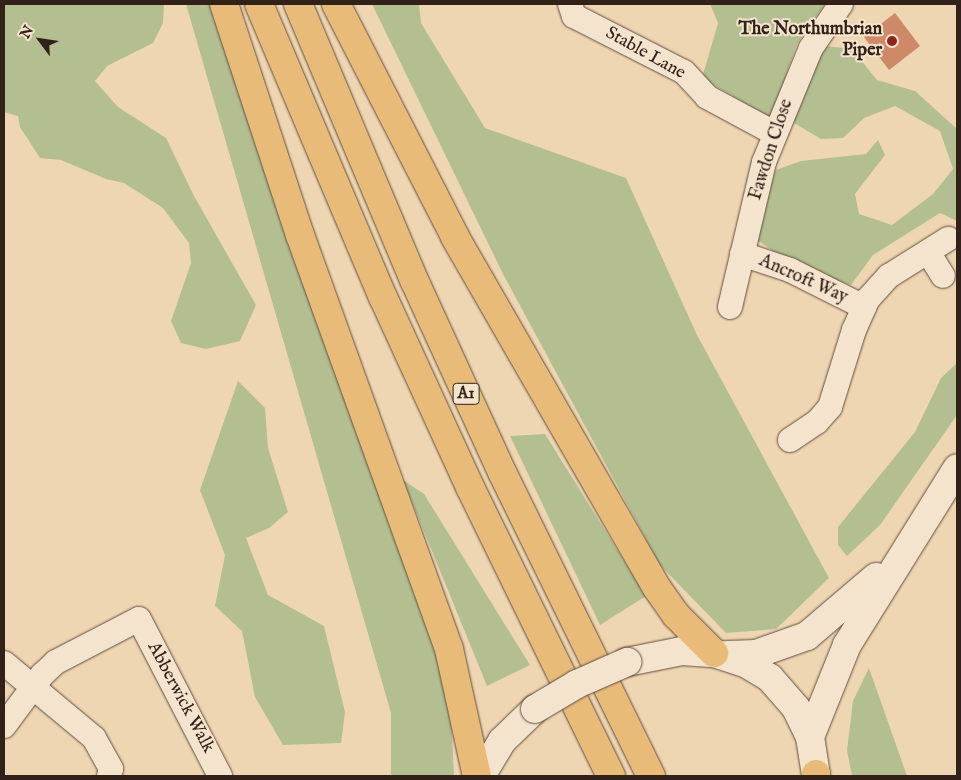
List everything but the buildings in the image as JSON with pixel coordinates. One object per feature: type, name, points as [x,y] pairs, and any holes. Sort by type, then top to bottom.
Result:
[{"type":"highway","points":[[224,4],[300,235],[449,649],[479,776]]},
{"type":"highway","name":"A1","points":[[259,4],[392,315],[470,487],[611,776]]},
{"type":"highway","name":"A1","points":[[298,4],[419,291],[651,776]]},
{"type":"highway","points":[[336,4],[455,237],[657,588],[676,615],[719,654]]},
{"type":"street","name":"Stable Lane","points":[[570,4],[574,16],[684,72],[707,97],[774,133]]},
{"type":"street","name":"Fawdon Close","points":[[730,307],[774,133],[811,48],[841,4]]},
{"type":"street","name":"Ancroft Way","points":[[790,440],[817,422],[830,407],[864,307],[889,276],[948,239]]},
{"type":"street","points":[[928,252],[943,276]]},
{"type":"street","name":"Ancroft Way","points":[[742,254],[790,270],[864,307]]},
{"type":"street","points":[[810,737],[847,645],[907,545],[957,468]]},
{"type":"street","points":[[479,776],[502,741],[535,709],[577,684],[627,662],[682,651],[756,654],[807,636],[858,595],[907,545]]},
{"type":"street","name":"Abberwick Walk","points":[[32,687],[56,662],[139,619],[220,776]]},
{"type":"street","points":[[719,654],[770,678],[796,708],[810,737],[816,776]]},
{"type":"street","points":[[4,663],[94,738],[111,769],[109,776]]},
{"type":"street","points":[[4,726],[32,687]]},
{"type":"green space","points":[[4,4],[164,4],[163,23],[153,43],[107,66],[95,81],[118,107],[166,138],[194,196],[256,305],[240,341],[206,349],[181,343],[171,321],[191,263],[189,243],[163,208],[124,183],[106,179],[61,160],[40,158],[20,127],[18,116],[4,112]]},
{"type":"green space","points":[[186,4],[212,4],[427,617],[451,713],[454,776],[391,776],[391,713]]},
{"type":"green space","points":[[372,4],[419,4],[421,23],[485,128],[626,178],[697,335],[829,578],[776,629],[726,633],[660,565],[503,274]]},
{"type":"green space","points":[[710,4],[825,4],[797,44],[771,119],[702,78],[718,23]]},
{"type":"green space","points":[[825,46],[852,49],[877,80],[915,91],[957,129],[957,221],[940,213],[873,255],[851,285],[792,264],[757,240],[762,199],[776,170],[801,161],[866,154],[878,140],[885,155],[855,194],[859,214],[892,225],[933,194],[953,169],[940,131],[895,106],[864,118],[843,138],[821,139],[789,120]]},
{"type":"green space","points":[[957,363],[957,415],[880,525],[847,556],[838,545],[838,527],[915,432],[941,378]]},
{"type":"green space","points":[[238,381],[265,408],[268,448],[288,512],[269,528],[246,538],[268,595],[324,626],[345,712],[341,743],[283,745],[255,697],[242,631],[215,606],[225,555],[200,490]]},
{"type":"green space","points":[[545,434],[646,596],[600,625],[510,436]]},
{"type":"green space","points":[[403,480],[424,494],[530,665],[487,686]]},
{"type":"green space","points":[[869,668],[907,776],[852,776],[847,750],[853,701]]},
{"type":"place","name":"The Northumbrian Piper","points":[[892,41]]}]
